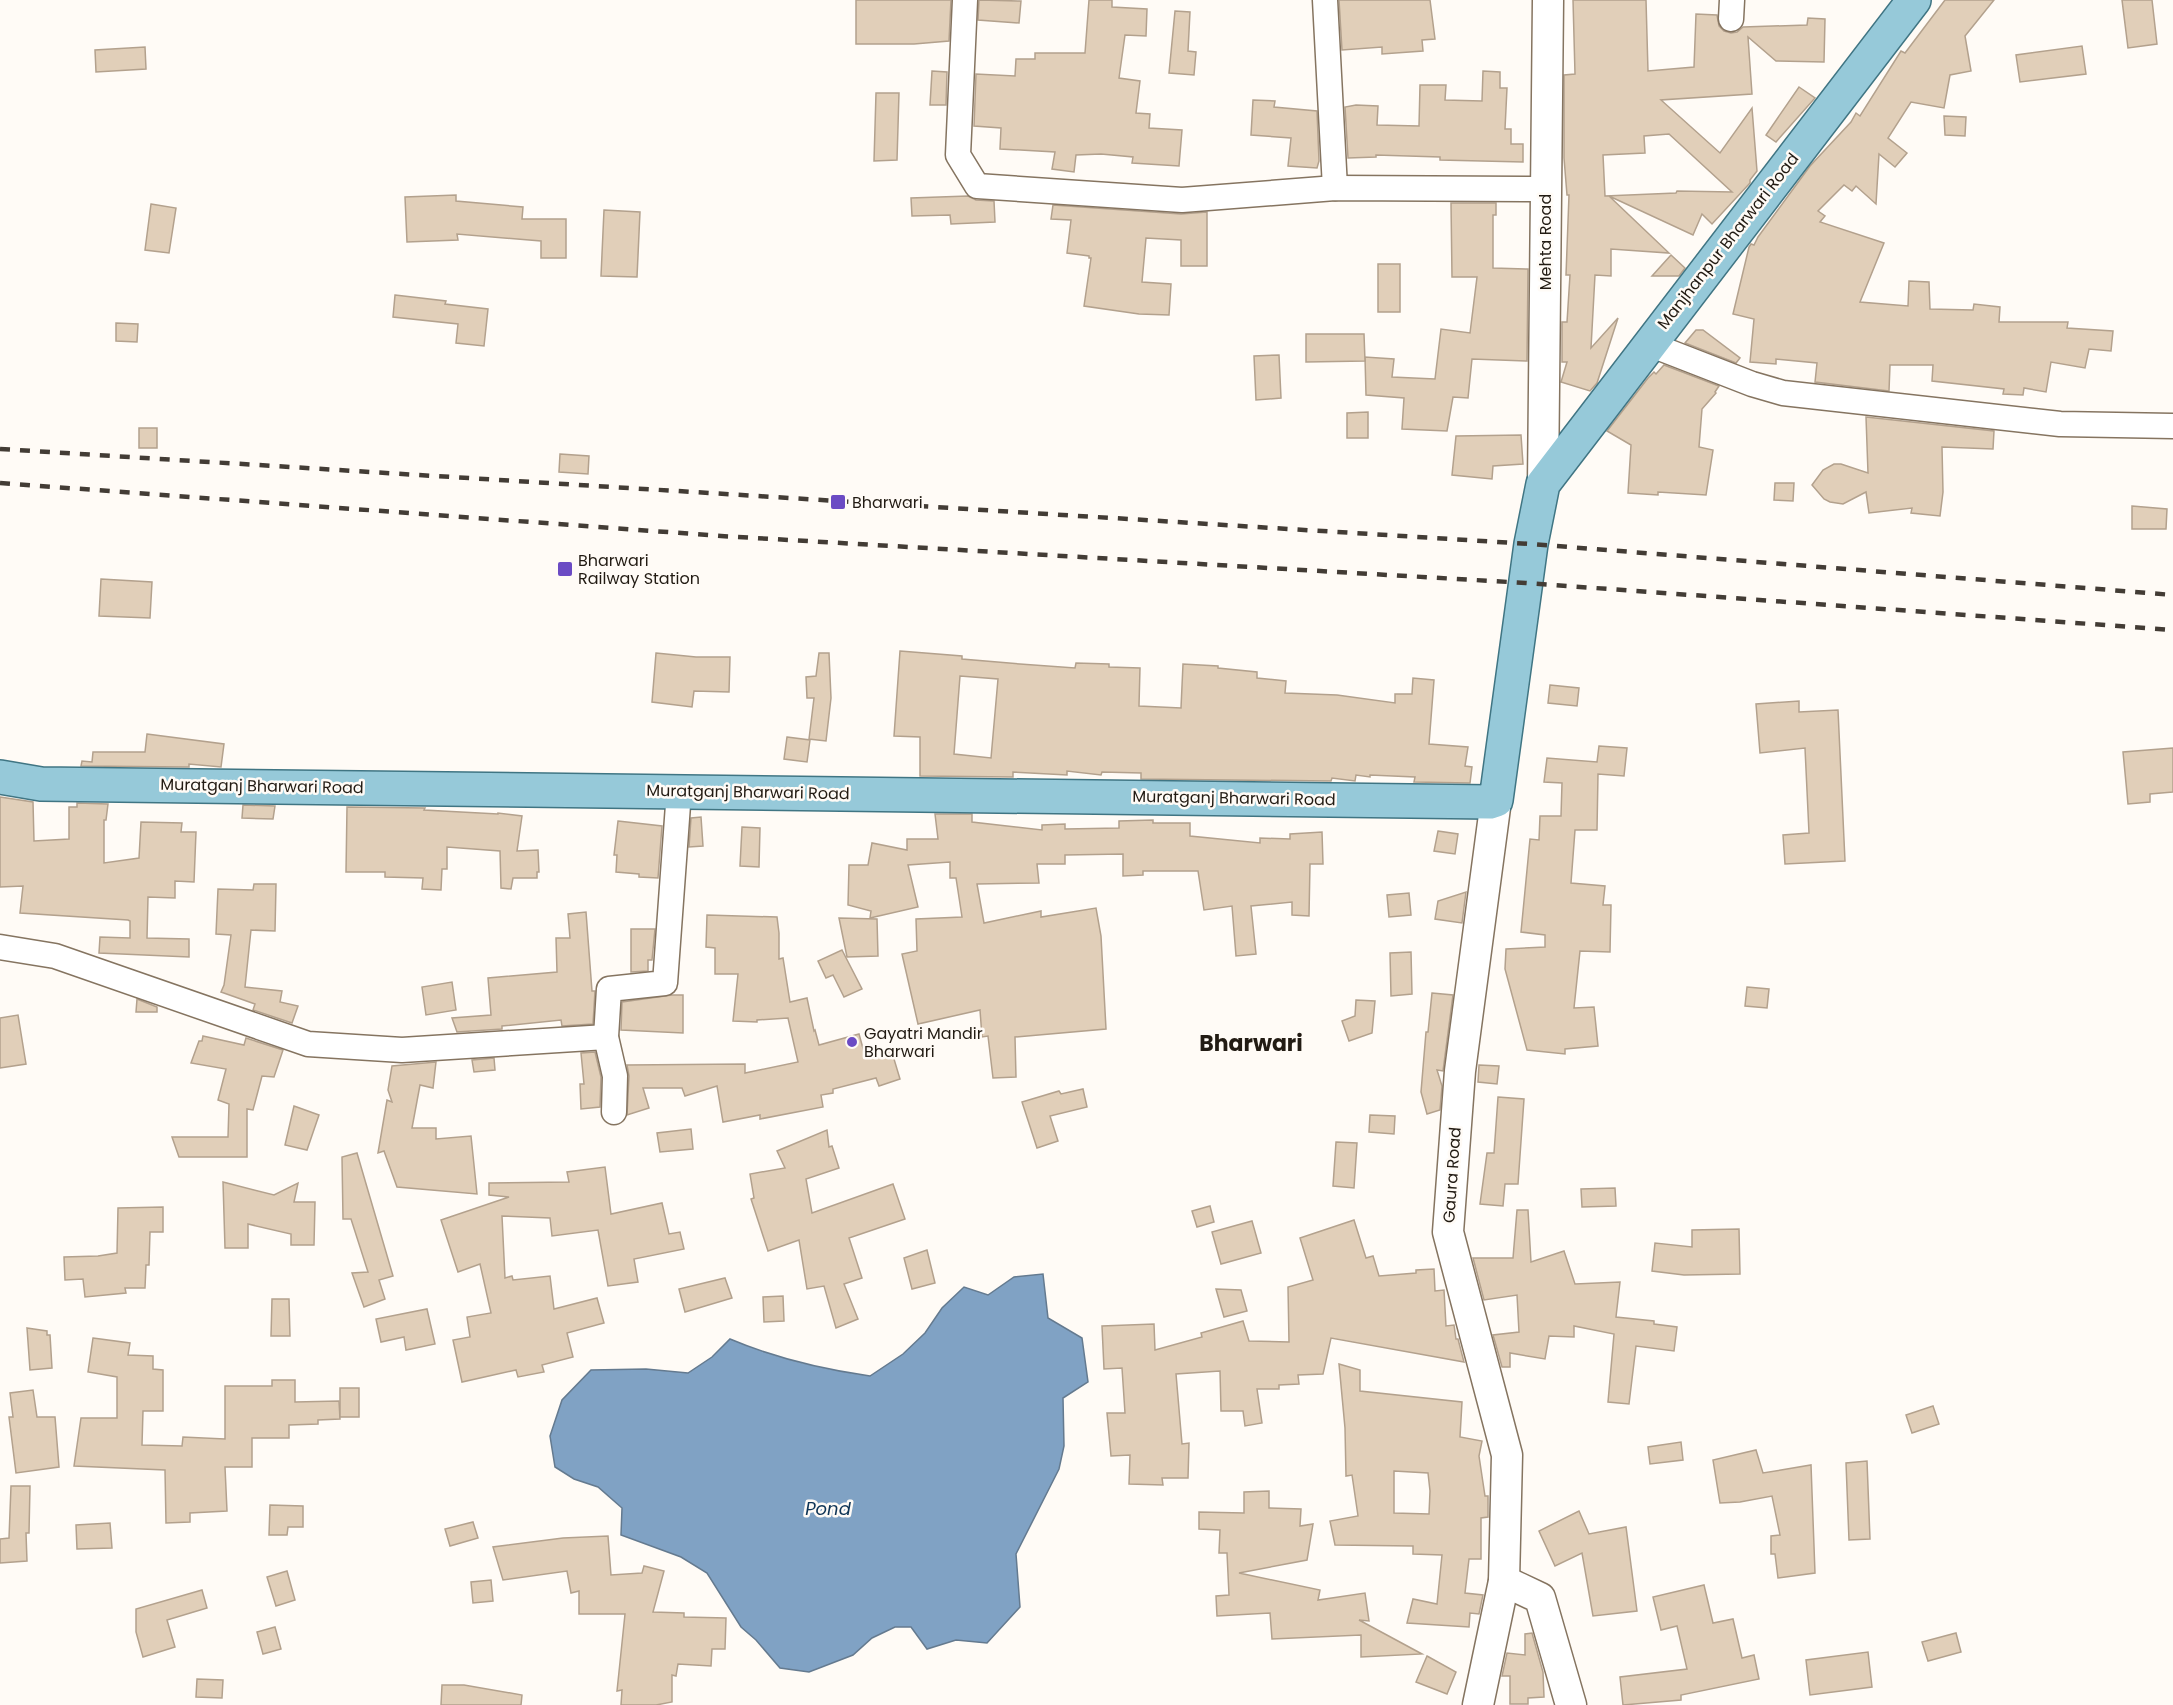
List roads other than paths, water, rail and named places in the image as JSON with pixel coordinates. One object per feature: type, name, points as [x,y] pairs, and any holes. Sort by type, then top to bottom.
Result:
[{"type":"main road","name":"Manjhanpur Bharwari Road","points":[[1543,484],[1914,0]]},
{"type":"main road","points":[[1496,800],[1531,544],[1543,484]]},
{"type":"main road","name":"Muratganj Bharwari Road","points":[[0,777],[42,784],[1490,802],[1496,800]]},
{"type":"street","points":[[965,0],[958,155],[977,186],[1182,200],[1335,188],[1546,189]]},
{"type":"street","points":[[1325,0],[1335,188]]},
{"type":"street","name":"Mehta Road","points":[[1543,484],[1548,0]]},
{"type":"street","points":[[1649,344],[1752,384],[1783,393],[2060,424],[2173,426]]},
{"type":"street","points":[[614,1113],[615,1076],[606,1037],[609,989],[665,983],[679,791]]},
{"type":"street","name":"Gaura Road","points":[[1478,1705],[1504,1581],[1507,1455],[1448,1232],[1460,1071],[1496,800]]},
{"type":"street","points":[[0,947],[55,956],[308,1044],[402,1050],[606,1037]]},
{"type":"street","points":[[1504,1581],[1540,1598],[1571,1705]]},
{"type":"water","name":"Pond","points":[[1043,1274],[1048,1318],[1082,1338],[1088,1382],[1063,1398],[1064,1446],[1059,1469],[1016,1554],[1020,1607],[987,1643],[956,1640],[927,1649],[911,1627],[895,1627],[872,1638],[853,1655],[809,1672],[780,1668],[756,1640],[741,1627],[707,1573],[681,1557],[621,1535],[622,1508],[598,1487],[574,1479],[555,1467],[550,1436],[562,1400],[591,1370],[646,1369],[688,1373],[712,1357],[730,1339],[798,1362],[870,1376],[903,1354],[925,1333],[942,1308],[964,1287],[988,1295],[1014,1277]]},
{"type":"railway","points":[[0,449],[1531,544],[2173,595]]},
{"type":"railway","points":[[0,483],[721,536],[1526,583],[2173,630]]},
{"type":"place","name":"Bharwari","points":[[838,502]]},
{"type":"place","name":"Bharwari Railway Station","points":[[565,569]]},
{"type":"place","name":"Gayatri Mandir Bharwari","points":[[852,1042]]},
{"type":"district","name":"Bharwari","points":[[1251,1043]]}]
